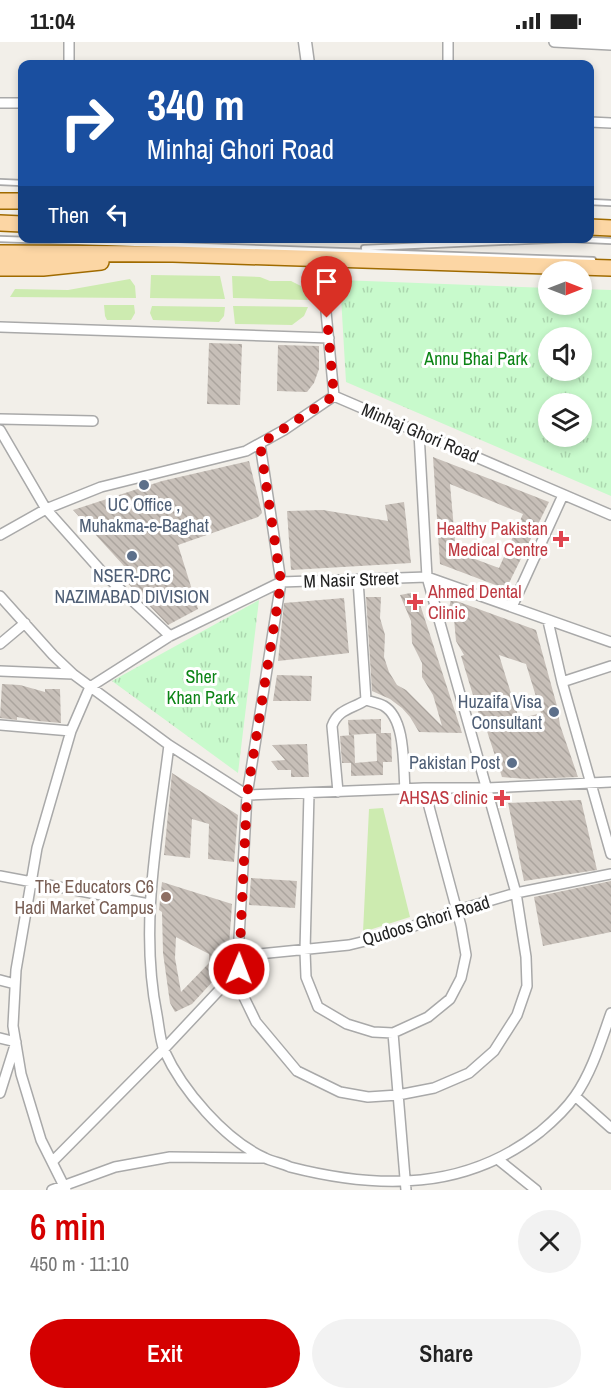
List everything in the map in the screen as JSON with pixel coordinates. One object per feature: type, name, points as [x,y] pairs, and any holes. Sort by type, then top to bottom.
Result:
[{"type":"main road","points":[[0,201],[18,201]]},
{"type":"main road","points":[[0,223],[18,235],[0,252]]},
{"type":"main road","points":[[594,227],[611,228]]},
{"type":"main road","points":[[83,243],[173,254]]},
{"type":"main road","points":[[0,268],[43,268],[173,254],[326,254],[606,264]]},
{"type":"street","points":[[69,42],[69,60]]},
{"type":"street","points":[[306,42],[308,60]]},
{"type":"street","points":[[448,42],[448,60]]},
{"type":"street","points":[[554,42],[611,45]]},
{"type":"street","points":[[0,103],[18,103]]},
{"type":"street","points":[[594,122],[611,123]]},
{"type":"street","points":[[0,535],[46,509],[102,487],[246,451],[334,396],[328,338],[326,254]]},
{"type":"street","points":[[0,327],[328,338]]},
{"type":"street","name":"Minhaj Ghori Road","points":[[334,396],[611,515]]},
{"type":"street","points":[[0,419],[93,421]]},
{"type":"street","points":[[0,430],[46,509],[103,573],[170,636]]},
{"type":"street","points":[[260,444],[281,582],[247,795],[238,956],[240,989],[256,1022],[297,1071],[340,1092],[368,1097],[398,1095],[434,1088],[469,1073],[494,1051],[517,1015],[527,986],[526,957],[516,893],[427,577],[419,433]]},
{"type":"street","points":[[512,607],[563,495]]},
{"type":"street","name":"M Nasir Street","points":[[90,687],[170,636],[281,582],[427,577],[611,642]]},
{"type":"street","points":[[358,580],[366,700]]},
{"type":"street","points":[[0,596],[73,674],[169,744],[247,795],[611,782]]},
{"type":"street","points":[[549,621],[562,682],[611,854]]},
{"type":"street","points":[[0,644],[25,623]]},
{"type":"street","points":[[562,682],[611,666]]},
{"type":"street","points":[[0,670],[73,674]]},
{"type":"street","points":[[65,1188],[41,1140],[21,1074],[13,1026],[15,984],[37,848],[71,731],[90,687]]},
{"type":"street","points":[[338,792],[332,726],[335,717],[342,711],[366,700],[386,707],[397,720],[405,789]]},
{"type":"street","points":[[0,725],[71,731]]},
{"type":"street","points":[[169,744],[149,904],[151,986],[164,1049],[187,1089],[222,1130],[264,1158],[312,1176],[353,1185],[406,1190],[450,1182],[485,1170],[522,1148],[575,1096],[597,1054],[611,1013]]},
{"type":"street","points":[[309,793],[306,977],[318,1007],[347,1024],[373,1032],[393,1033],[428,1017],[450,999],[461,978],[466,955],[458,910],[424,788]]},
{"type":"street","name":"Qudoos Ghori Road","points":[[238,956],[349,945],[386,936],[458,910],[516,893],[611,874]]},
{"type":"street","points":[[0,876],[149,904]]},
{"type":"street","points":[[52,1162],[164,1049],[239,969]]},
{"type":"street","points":[[0,980],[15,984]]},
{"type":"street","points":[[393,1033],[406,1190]]},
{"type":"street","points":[[0,1038],[16,1042]]},
{"type":"street","points":[[0,1094],[16,1042]]},
{"type":"street","points":[[575,1096],[611,1128]]},
{"type":"street","points":[[52,1190],[65,1188],[115,1167],[170,1157],[264,1158]]},
{"type":"street","points":[[500,1161],[536,1190]]},
{"type":"lane","points":[[0,182],[18,183]]},
{"type":"lane","points":[[594,202],[611,203]]},
{"type":"lane","points":[[0,239],[18,235]]},
{"type":"lane","points":[[594,240],[611,241]]},
{"type":"lane","points":[[148,243],[326,254],[504,243]]},
{"type":"green space","points":[[151,275],[220,276],[225,299],[150,298]]},
{"type":"green space","points":[[232,276],[291,281],[301,286],[308,300],[233,298]]},
{"type":"green space","points":[[130,279],[135,286],[136,298],[10,297],[15,289],[68,290]]},
{"type":"green space","name":"Annu Bhai Park","points":[[340,280],[538,288],[538,315],[592,315],[592,289],[611,290],[611,496],[346,382]]},
{"type":"green space","points":[[104,305],[134,305],[135,313],[131,320],[107,320]]},
{"type":"green space","points":[[152,306],[225,307],[224,316],[219,322],[153,320],[150,313]]},
{"type":"green space","points":[[233,306],[308,307],[304,316],[292,325],[235,324]]},
{"type":"green space","name":"Sher Khan Park","points":[[259,600],[238,773],[112,681]]},
{"type":"green space","points":[[383,808],[410,917],[363,932],[369,809]]},
{"type":"building","points":[[209,343],[242,344],[240,405],[207,404]]},
{"type":"building","points":[[278,345],[319,346],[319,369],[314,383],[307,392],[277,391]]},
{"type":"building","points":[[433,457],[549,502],[506,589],[440,564]],"holes":[[[450,484],[523,514],[499,568],[456,552]]]},
{"type":"building","points":[[249,461],[262,513],[258,517],[178,545],[198,609],[168,625],[114,569],[124,566],[73,510],[162,481]]},
{"type":"building","points":[[404,502],[411,563],[291,570],[287,511],[323,510],[388,521],[385,505]]},
{"type":"building","points":[[416,592],[462,733],[419,732],[402,708],[390,699],[372,691],[366,597],[381,597],[380,618],[385,635],[384,657],[389,672],[397,685],[406,690],[442,726],[433,695],[422,677],[422,663],[412,643],[411,621],[400,595]]},
{"type":"building","points":[[344,598],[349,653],[278,661],[284,603]]},
{"type":"building","points":[[451,599],[536,630],[560,725],[578,777],[526,779],[502,777],[484,722],[480,718],[461,656],[464,655],[456,641],[454,619],[447,617]],"holes":[[[499,655],[526,664],[541,713],[519,719]]]},
{"type":"building","points":[[277,675],[312,676],[311,701],[273,701]]},
{"type":"building","points":[[2,684],[20,685],[45,692],[45,689],[60,689],[61,723],[17,717],[17,720],[0,718]]},
{"type":"building","points":[[381,719],[381,733],[349,735],[348,720]]},
{"type":"building","points":[[376,733],[391,733],[392,762],[383,762],[383,775],[351,776],[351,763],[342,763],[340,736],[354,735],[355,763],[377,761]]},
{"type":"building","points":[[307,744],[309,777],[291,777],[291,770],[278,770],[271,761],[285,760],[272,745]]},
{"type":"building","points":[[172,773],[238,815],[234,862],[208,859],[209,824],[192,819],[190,858],[164,855]]},
{"type":"building","points":[[581,800],[597,870],[524,881],[508,803]]},
{"type":"building","points":[[251,878],[297,881],[295,908],[249,905]]},
{"type":"building","points":[[611,881],[611,932],[543,946],[534,897]]},
{"type":"building","points":[[162,882],[232,904],[229,946],[224,943],[225,968],[192,1004],[175,1012],[170,1003],[163,953],[162,912],[159,910]],"holes":[[[176,937],[209,954],[209,963],[181,992],[175,958]]]},
{"type":"place","name":"UC Office , Muhakma-e-Baghat","points":[[144,485]]},
{"type":"place","name":"Healthy Pakistan Medical Centre","points":[[561,539]]},
{"type":"place","name":"NSER-DRC NAZIMABAD DIVISION","points":[[132,556]]},
{"type":"place","name":"Ahmed Dental Clinic","points":[[415,602]]},
{"type":"place","name":"Huzaifa Visa Consultant","points":[[554,712]]},
{"type":"place","name":"Pakistan Post","points":[[512,763]]},
{"type":"place","name":"AHSAS clinic","points":[[502,798]]},
{"type":"place","name":"The Educators C6 Hadi Market Campus","points":[[166,897]]},
{"type":"route","points":[[239,969],[247,795],[281,582],[260,444],[334,396],[327,318]]}]
